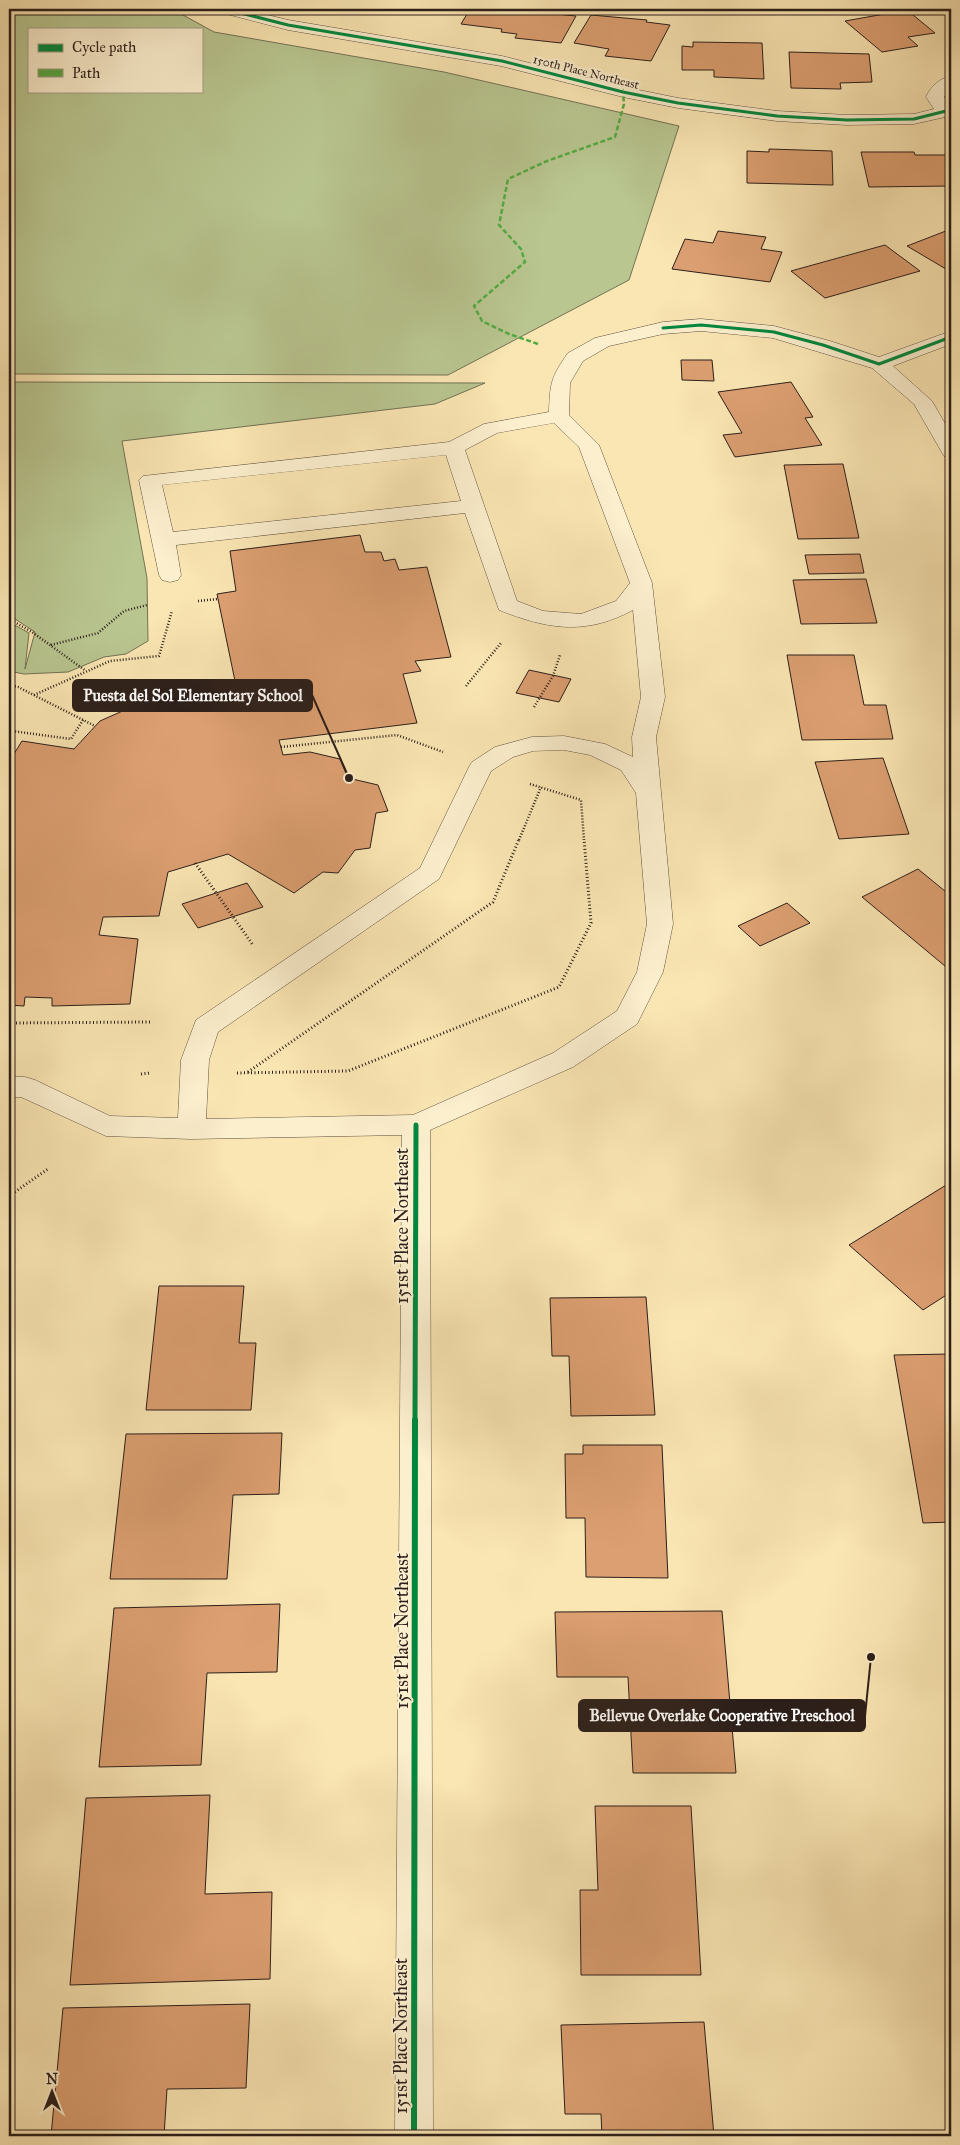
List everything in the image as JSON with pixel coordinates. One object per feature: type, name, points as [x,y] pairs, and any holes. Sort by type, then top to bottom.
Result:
[{"type":"street","name":"150th Place Northeast","points":[[225,9],[288,25],[502,61],[623,92],[678,103],[777,116],[847,120],[914,119],[949,112]]},
{"type":"street","name":"150th Place Northeast","points":[[949,112],[938,104],[935,97],[938,90],[951,81]]},
{"type":"street","points":[[9,1087],[25,1087],[106,1126],[191,1129],[416,1125],[563,1060],[627,1017],[650,972],[660,924],[644,737],[653,697],[641,583],[589,445],[559,416],[560,383],[575,357],[602,342],[663,328],[701,325],[774,332],[823,345],[879,364],[922,401],[951,452]]},
{"type":"street","points":[[879,364],[951,338]]},
{"type":"street","points":[[170,575],[150,480],[454,448],[490,428],[559,416]]},
{"type":"street","points":[[454,448],[507,605],[539,618],[583,621],[624,606],[641,583]]},
{"type":"street","points":[[164,540],[472,506]]},
{"type":"street","points":[[191,1129],[195,1060],[206,1027],[430,873],[482,767],[504,752],[532,744],[564,743],[596,749],[630,765],[648,792]]},
{"type":"street","name":"151st Place Northeast","points":[[414,2136],[416,1125]]},
{"type":"path","points":[[34,695],[110,661],[159,656],[174,604],[170,575]]},
{"type":"path","points":[[50,645],[61,641],[87,638],[98,633],[130,608],[174,604]]},
{"type":"path","points":[[9,619],[86,671]]},
{"type":"path","points":[[466,686],[503,640]]},
{"type":"path","points":[[540,698],[553,676],[562,651]]},
{"type":"path","points":[[9,685],[18,687],[95,726]]},
{"type":"path","points":[[9,736],[12,731],[71,739],[83,720]]},
{"type":"path","points":[[281,747],[397,735],[437,750]]},
{"type":"path","points":[[228,1073],[348,1071],[559,987],[591,923],[581,800],[524,782]]},
{"type":"path","points":[[247,1072],[492,902],[541,787]]},
{"type":"path","points":[[195,864],[253,946]]},
{"type":"path","points":[[9,1023],[150,1022]]},
{"type":"path","points":[[9,1196],[48,1170]]},
{"type":"green space","points":[[9,9],[172,9],[214,32],[444,72],[679,126],[629,280],[448,375],[9,374]]},
{"type":"green space","points":[[9,382],[485,383],[435,404],[122,441],[147,578],[148,641],[126,654],[104,657],[68,672],[24,674],[9,671],[9,622],[29,633],[25,669],[35,632],[9,615]]},
{"type":"building","points":[[470,9],[513,13],[515,10],[576,16],[561,43],[515,38],[517,34],[501,32],[502,29],[461,24]]},
{"type":"building","points":[[907,10],[935,33],[908,37],[918,46],[882,52],[845,21]]},
{"type":"building","points":[[591,15],[647,20],[646,22],[670,25],[651,61],[605,56],[609,49],[574,43]]},
{"type":"building","points":[[693,42],[762,43],[764,79],[714,77],[714,70],[682,70],[682,46],[693,47]]},
{"type":"building","points":[[789,52],[869,54],[872,82],[840,83],[841,89],[791,88]]},
{"type":"building","points":[[769,149],[832,151],[833,185],[747,183],[747,151],[769,152]]},
{"type":"building","points":[[861,152],[914,152],[915,155],[947,155],[951,168],[951,186],[869,187]]},
{"type":"building","points":[[951,229],[951,272],[907,246]]},
{"type":"building","points":[[718,231],[766,237],[761,249],[782,252],[770,282],[672,269],[685,239],[713,243]]},
{"type":"building","points":[[885,245],[920,271],[825,298],[791,271]]},
{"type":"building","points":[[681,360],[712,360],[714,381],[682,380]]},
{"type":"building","points":[[791,382],[813,417],[805,418],[822,445],[735,457],[723,435],[742,433],[718,392]]},
{"type":"building","points":[[843,464],[859,538],[798,539],[784,465]]},
{"type":"building","points":[[360,535],[365,552],[381,552],[384,561],[395,559],[399,570],[427,567],[451,657],[415,661],[421,671],[403,674],[417,723],[279,740],[283,755],[310,752],[340,759],[348,778],[378,785],[388,811],[376,813],[370,848],[355,850],[338,873],[323,872],[294,893],[228,854],[168,872],[159,916],[103,917],[99,935],[138,939],[130,1004],[52,1006],[52,998],[25,997],[24,1006],[9,1005],[9,762],[22,741],[74,749],[100,721],[136,705],[180,697],[234,703],[231,682],[235,681],[217,594],[236,591],[230,551]]},
{"type":"building","points":[[860,554],[864,573],[809,574],[805,555]]},
{"type":"building","points":[[866,579],[877,623],[801,624],[793,580]]},
{"type":"building","points":[[787,655],[854,655],[864,705],[886,705],[893,739],[802,740]]},
{"type":"building","points":[[529,670],[571,679],[559,702],[516,693]]},
{"type":"building","points":[[883,758],[909,834],[839,839],[815,762]]},
{"type":"building","points":[[918,869],[951,896],[951,971],[862,897]]},
{"type":"building","points":[[247,883],[263,907],[198,928],[182,904]]},
{"type":"building","points":[[787,903],[810,923],[760,946],[738,926]]},
{"type":"building","points":[[951,1182],[951,1292],[923,1310],[849,1245]]},
{"type":"building","points":[[159,1286],[244,1286],[239,1343],[256,1343],[251,1410],[146,1410]]},
{"type":"building","points":[[646,1297],[655,1415],[571,1416],[569,1356],[552,1356],[550,1298]]},
{"type":"building","points":[[951,1354],[951,1522],[923,1523],[894,1355]]},
{"type":"building","points":[[282,1433],[279,1494],[233,1495],[227,1579],[110,1579],[126,1434]]},
{"type":"building","points":[[583,1445],[662,1445],[668,1578],[586,1577],[585,1518],[566,1518],[565,1454],[583,1454]]},
{"type":"building","points":[[280,1604],[277,1672],[207,1673],[201,1765],[99,1767],[114,1608]]},
{"type":"building","points":[[722,1611],[736,1773],[633,1773],[628,1677],[557,1677],[555,1612]]},
{"type":"building","points":[[210,1795],[205,1894],[272,1892],[270,1979],[70,1985],[86,1798]]},
{"type":"building","points":[[595,1806],[691,1806],[701,1975],[581,1975],[580,1890],[598,1890]]},
{"type":"building","points":[[250,2004],[246,2088],[167,2089],[164,2136],[51,2136],[63,2008]]},
{"type":"building","points":[[704,2022],[714,2136],[602,2136],[601,2114],[565,2114],[561,2025]]},
{"type":"marked path","points":[[538,344],[509,334],[482,321],[474,306],[525,262],[521,249],[499,225],[502,201],[508,179],[547,161],[615,137],[624,104],[622,81]]},
{"type":"cycle path","points":[[225,9],[288,25],[502,61],[623,92],[678,103],[777,116],[847,120],[914,119],[946,111]]},
{"type":"cycle path","points":[[663,328],[701,325],[774,332],[823,345],[879,364],[951,337]]},
{"type":"cycle path","points":[[414,2136],[416,1125]]},
{"type":"place","name":"Puesta del Sol Elementary School","points":[[349,778]]},
{"type":"place","name":"Bellevue Overlake Cooperative Preschool","points":[[871,1657]]}]
